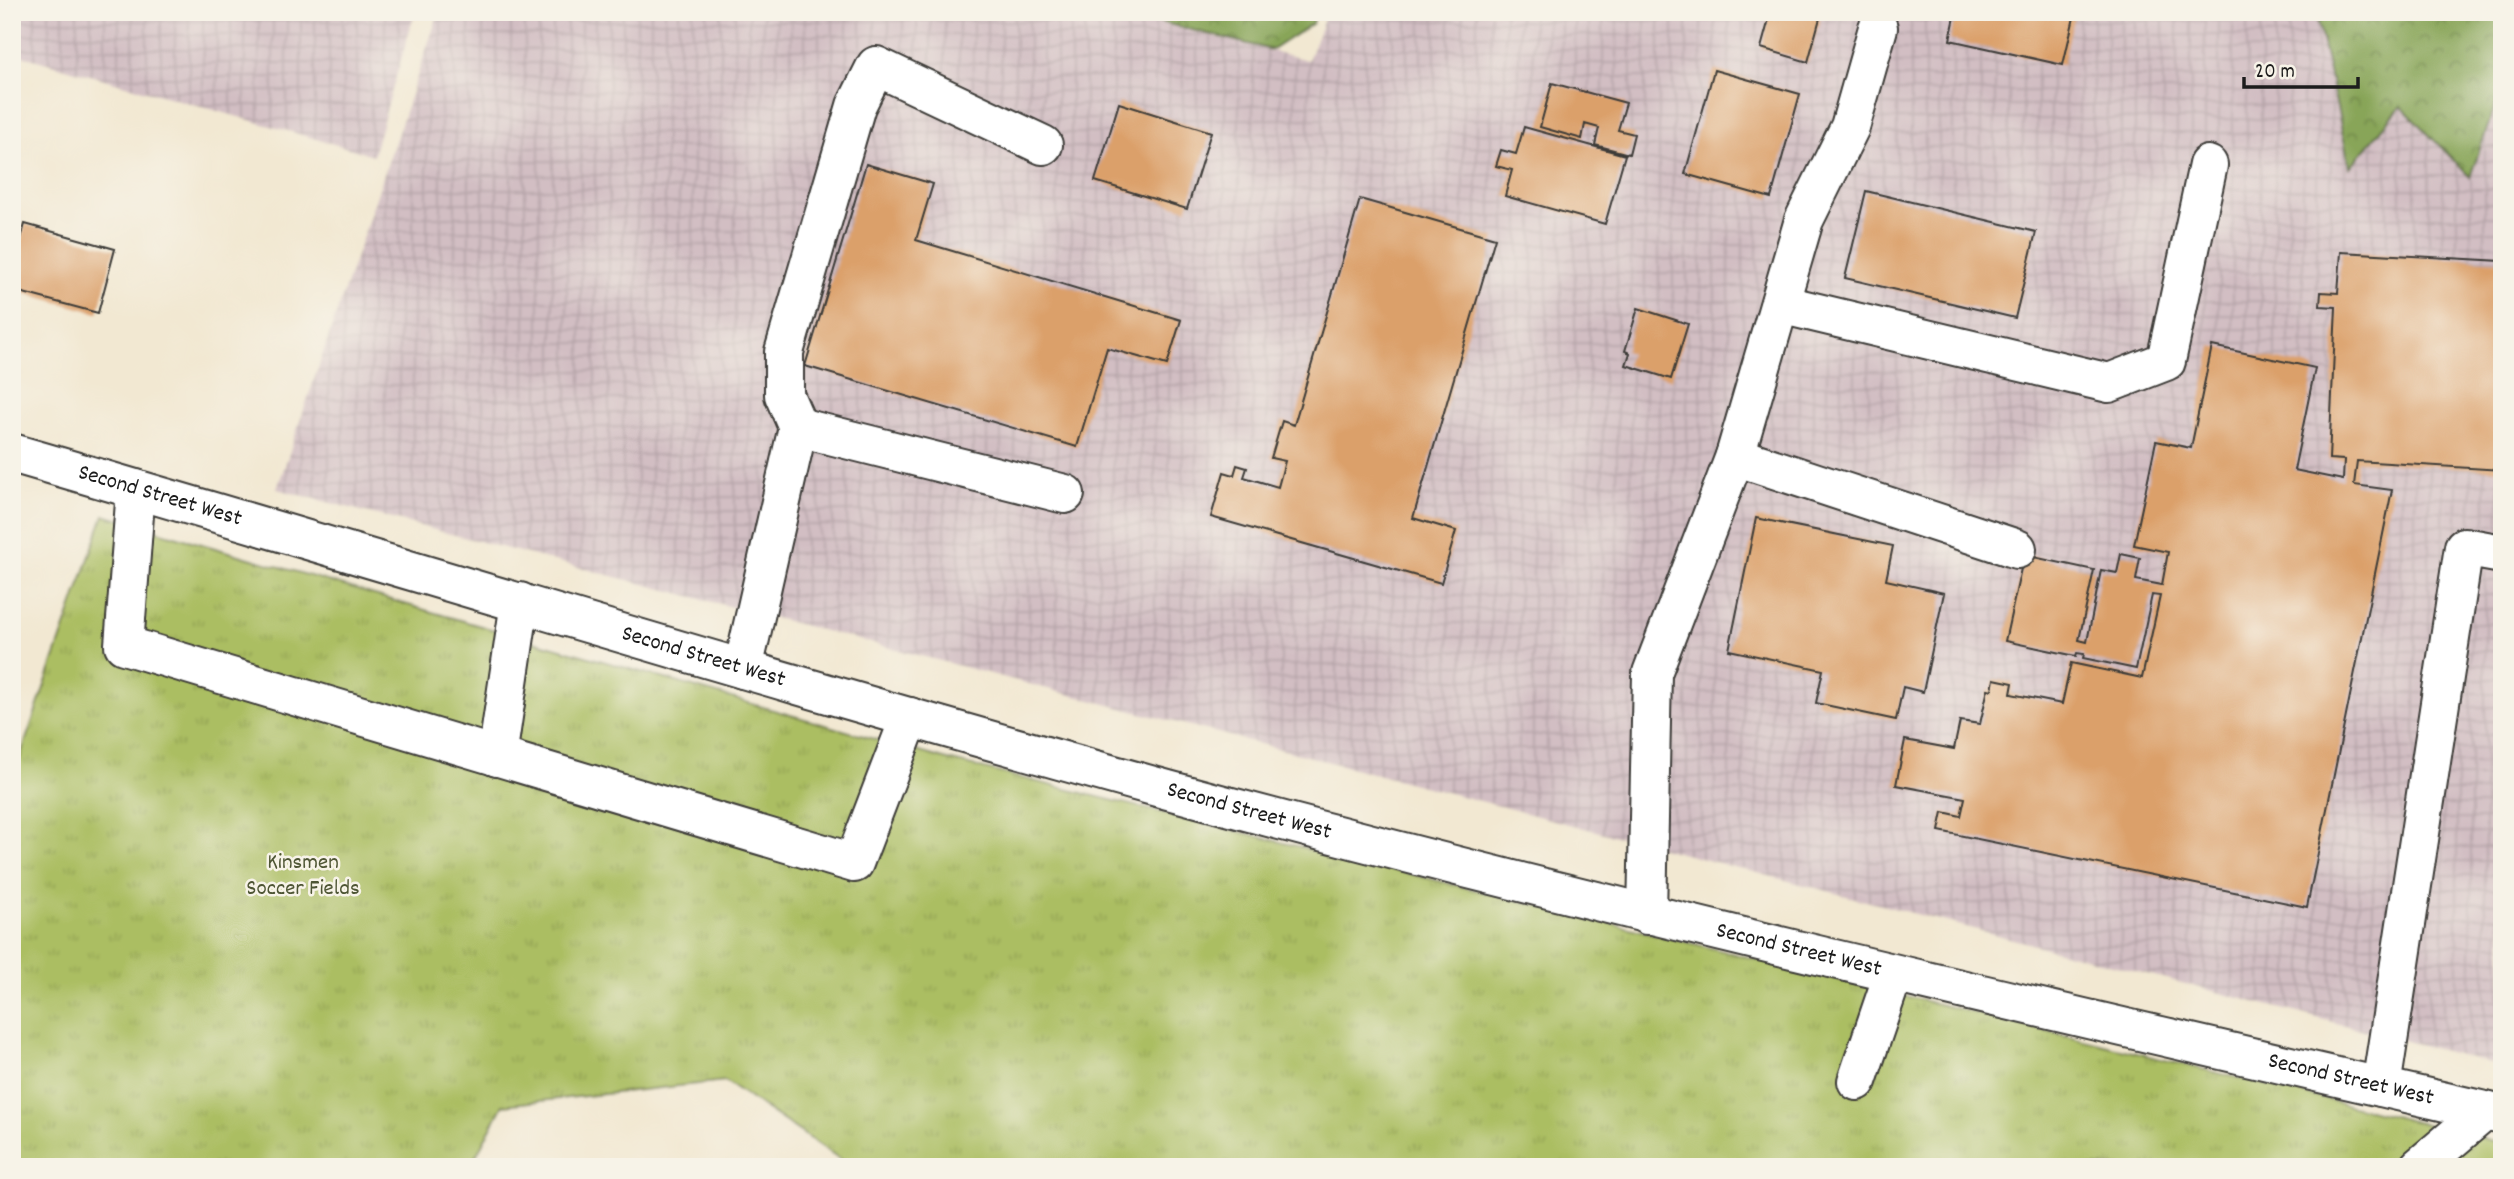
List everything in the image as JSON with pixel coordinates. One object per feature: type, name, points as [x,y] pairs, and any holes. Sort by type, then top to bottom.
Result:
[{"type":"street","points":[[1647,915],[1651,673],[1734,456],[1804,220],[1850,127],[1878,28]]},
{"type":"street","points":[[743,669],[798,427],[783,395],[783,352],[856,106],[876,65],[1043,145]]},
{"type":"street","points":[[1780,304],[2109,383],[2166,362],[2208,165]]},
{"type":"street","points":[[798,427],[1065,494]]},
{"type":"street","name":"Second Street West","points":[[12,453],[743,669],[1171,790],[1647,915],[1893,975],[2493,1113]]},
{"type":"street","points":[[1734,456],[2017,549]]},
{"type":"street","points":[[136,489],[124,645],[854,863],[909,717]]},
{"type":"street","points":[[2381,1087],[2464,547],[2502,554]]},
{"type":"street","points":[[497,757],[520,602]]},
{"type":"street","points":[[1857,1081],[1893,975]]},
{"type":"street","points":[[2419,1167],[2493,1113]]},
{"type":"shaded area","points":[[12,12],[415,12],[373,155],[12,53]]},
{"type":"shaded area","points":[[439,12],[1114,12],[1308,60],[1327,12],[2383,12],[2502,50],[2502,1066],[277,489]]},
{"type":"green space","points":[[1120,12],[1316,12],[1313,23],[1272,50]]},
{"type":"green space","points":[[2316,12],[2502,12],[2502,86],[2470,177],[2401,106],[2350,167]]},
{"type":"green space","name":"Kinsmen Soccer Fields","points":[[104,515],[944,759],[2502,1143],[2502,1167],[852,1167],[725,1081],[503,1105],[470,1167],[12,1167],[12,780]]},
{"type":"building","points":[[1771,12],[1799,12],[1820,18],[1808,62],[1761,48]]},
{"type":"building","points":[[1956,12],[2075,13],[2063,65],[1950,40]]},
{"type":"building","points":[[1714,70],[1800,94],[1771,198],[1685,174]]},
{"type":"building","points":[[1552,83],[1626,103],[1618,130],[1634,134],[1629,154],[1595,145],[1599,128],[1585,124],[1582,139],[1540,127]]},
{"type":"building","points":[[1119,103],[1211,132],[1187,209],[1095,181]]},
{"type":"building","points":[[1524,127],[1625,155],[1605,224],[1505,196],[1512,170],[1496,166],[1501,150],[1516,154]]},
{"type":"building","points":[[866,164],[933,184],[916,240],[1181,320],[1167,365],[1107,348],[1077,447],[805,366]]},
{"type":"building","points":[[1866,191],[2036,232],[2015,318],[1845,278]]},
{"type":"building","points":[[1360,199],[1495,238],[1413,518],[1456,531],[1441,583],[1211,517],[1224,472],[1234,475],[1237,465],[1247,468],[1244,477],[1278,487],[1285,461],[1271,458],[1282,421],[1294,425]]},
{"type":"building","points":[[25,224],[115,249],[98,313],[12,290],[12,272]]},
{"type":"building","points":[[2341,252],[2502,261],[2502,470],[2357,461],[2354,485],[2392,490],[2307,907],[1939,831],[1943,812],[1961,816],[1965,798],[1896,785],[1905,740],[1954,749],[1960,721],[1980,724],[1988,689],[1992,690],[1994,679],[2013,683],[2011,694],[2062,704],[2071,663],[2142,678],[2160,596],[2152,595],[2136,669],[2083,658],[2084,654],[2077,653],[2076,656],[2005,641],[2024,555],[2094,570],[2079,640],[2087,642],[2101,570],[2117,573],[2121,554],[2140,558],[2136,580],[2162,585],[2168,552],[2134,545],[2156,441],[2191,448],[2212,346],[2315,368],[2294,470],[2343,480],[2344,460],[2329,459],[2336,307],[2320,306],[2321,292],[2338,293]]},
{"type":"building","points":[[1638,308],[1688,324],[1671,379],[1626,365],[1630,353],[1625,351]]},
{"type":"building","points":[[1756,518],[1893,546],[1886,580],[1944,593],[1923,692],[1903,687],[1896,720],[1816,703],[1823,670],[1729,650]]}]
